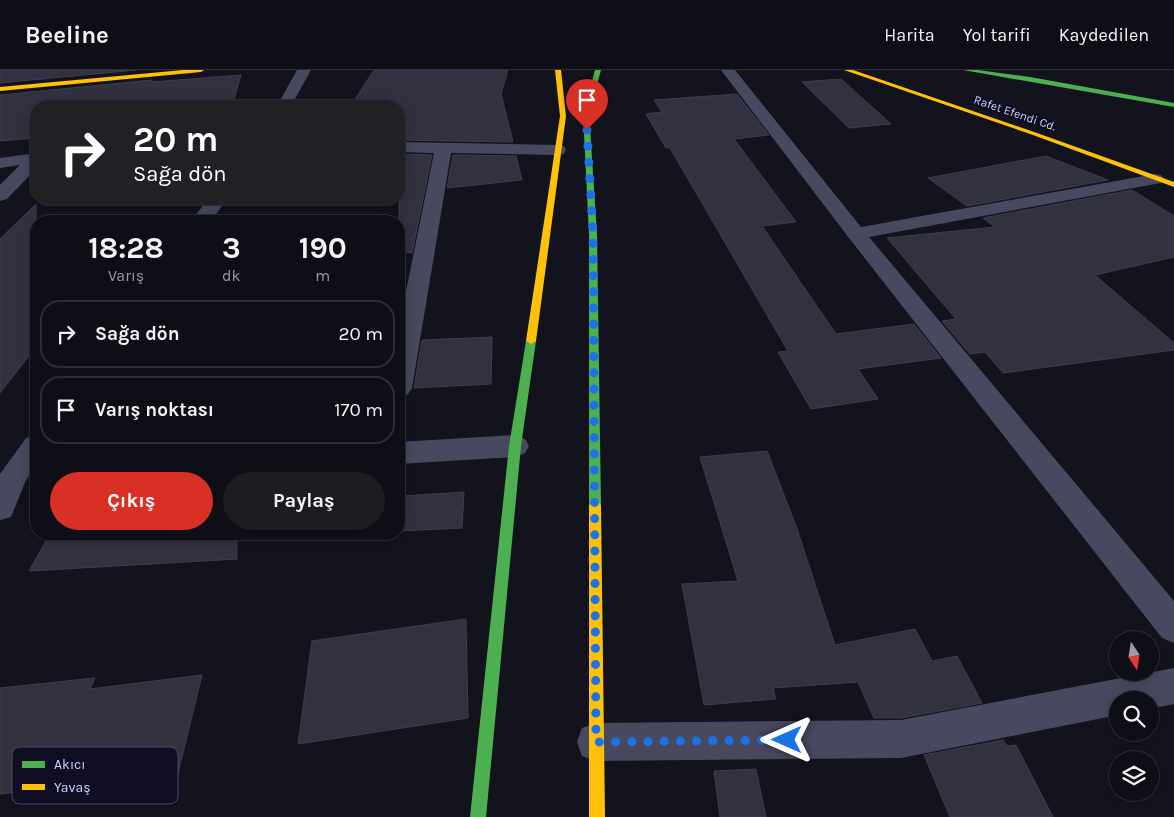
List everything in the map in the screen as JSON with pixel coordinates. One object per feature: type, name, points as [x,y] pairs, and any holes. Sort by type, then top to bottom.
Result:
[{"type":"main road","points":[[0,89],[202,70]]},
{"type":"main road","points":[[478,817],[516,446],[547,240],[563,116],[558,70]]},
{"type":"main road","points":[[596,817],[593,234],[586,113],[598,70]]},
{"type":"main road","name":"Rafet Efendi Cd.","points":[[847,70],[1035,134],[1174,186]]},
{"type":"main road","points":[[966,70],[1030,79],[1174,105]]},
{"type":"main road","points":[[1009,70],[1174,98]]},
{"type":"street","points":[[287,100],[304,70]]},
{"type":"street","points":[[728,70],[856,234],[1174,627]]},
{"type":"street","points":[[405,146],[558,150]]},
{"type":"street","points":[[405,355],[443,148]]},
{"type":"street","points":[[0,163],[30,160]]},
{"type":"street","points":[[0,195],[30,165]]},
{"type":"street","points":[[856,234],[1155,179]]},
{"type":"street","points":[[206,215],[213,205]]},
{"type":"street","points":[[405,453],[516,446]]},
{"type":"street","points":[[0,508],[30,454]]},
{"type":"street","points":[[596,742],[901,739],[1174,686]]},
{"type":"building","points":[[0,70],[136,70],[0,83]]},
{"type":"building","points":[[374,70],[508,70],[501,94],[513,142],[405,140],[405,100],[355,100]]},
{"type":"building","points":[[241,75],[234,100],[30,100],[30,138],[0,141],[0,95],[152,80],[152,82]]},
{"type":"building","points":[[841,79],[891,124],[849,128],[802,82]]},
{"type":"building","points":[[737,94],[769,135],[734,139],[796,222],[762,226],[836,334],[914,324],[941,358],[858,369],[878,399],[811,409],[778,352],[788,351],[670,148],[666,148],[646,114],[662,112],[654,100]]},
{"type":"building","points":[[405,154],[432,155],[412,253],[405,252],[405,215],[399,215],[399,205],[405,205]]},
{"type":"building","points":[[453,155],[516,156],[522,180],[447,188]]},
{"type":"building","points":[[1046,156],[1108,180],[967,206],[928,178]]},
{"type":"building","points":[[1132,190],[1174,216],[1174,257],[1095,275],[1174,343],[1174,350],[1003,373],[985,352],[970,354],[942,321],[956,319],[887,238],[995,227],[983,218]]},
{"type":"building","points":[[36,205],[36,215],[30,215],[30,355],[0,393],[0,239]]},
{"type":"building","points":[[492,337],[491,384],[414,388],[422,340]]},
{"type":"building","points":[[767,451],[796,526],[835,645],[915,629],[932,661],[957,656],[982,703],[901,718],[874,718],[858,682],[773,688],[776,699],[704,705],[682,584],[738,581],[700,457]]},
{"type":"building","points":[[464,492],[462,528],[405,531],[405,496]]},
{"type":"building","points":[[47,540],[237,540],[237,559],[29,571]]},
{"type":"building","points":[[466,619],[468,718],[298,744],[312,641]]},
{"type":"building","points":[[202,675],[178,774],[178,747],[12,747],[12,793],[0,794],[0,688],[95,678],[90,689]]},
{"type":"building","points":[[1003,740],[1007,746],[1016,745],[1053,817],[950,817],[924,755]]},
{"type":"building","points":[[756,769],[766,817],[720,817],[714,771]]},
{"type":"traffic: fast","points":[[595,506],[593,234],[586,113],[598,70]]},
{"type":"traffic: fast","points":[[966,70],[1030,79],[1174,105]]},
{"type":"traffic: fast","points":[[478,817],[515,446],[531,341]]},
{"type":"traffic: slow","points":[[0,89],[201,70]]},
{"type":"traffic: slow","points":[[531,341],[563,116],[558,70]]},
{"type":"traffic: slow","points":[[847,70],[1035,134],[1174,185]]},
{"type":"traffic: slow","points":[[595,506],[597,817]]},
{"type":"route","points":[[587,130],[593,234],[596,742],[787,740]]}]
